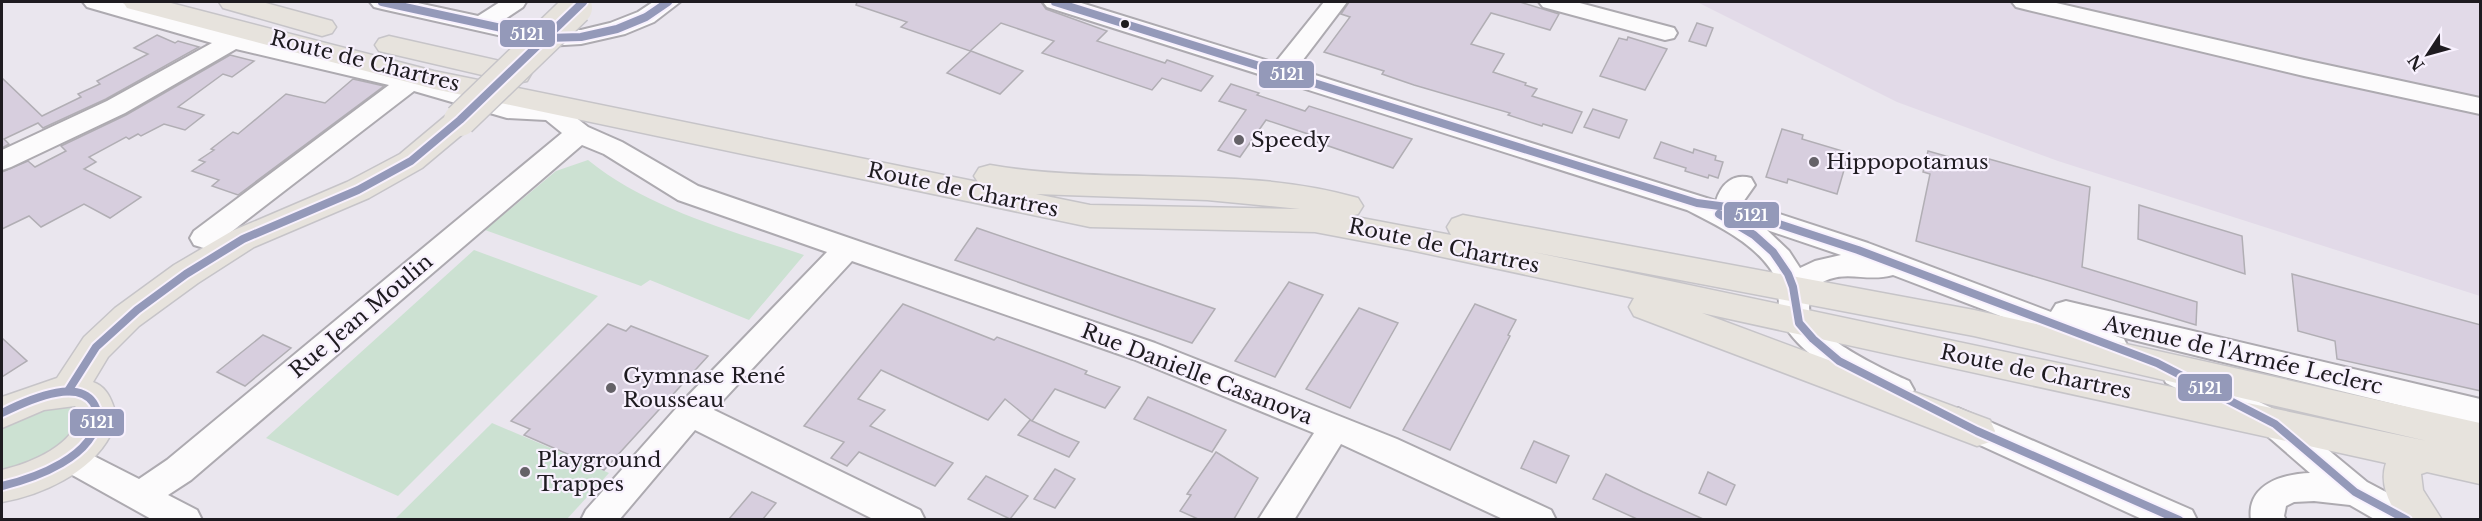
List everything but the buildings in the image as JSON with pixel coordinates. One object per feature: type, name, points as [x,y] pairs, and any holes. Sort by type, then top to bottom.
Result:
[{"type":"main road","name":"Route de Chartres","points":[[137,2],[434,80],[1090,216],[1315,221],[1796,304],[1974,323],[2481,438]]},
{"type":"main road","name":"Route de Chartres","points":[[233,2],[416,52],[772,131],[1010,180],[1101,186],[1190,188],[1300,197],[1796,304],[2275,424],[2481,468]]},
{"type":"main road","points":[[68,391],[96,347],[137,310],[186,274],[243,239],[358,190],[411,160],[460,120],[579,5]]},
{"type":"main road","points":[[1410,238],[1434,256],[1589,291],[1672,315],[1977,431]]},
{"type":"main road","points":[[2,413],[26,400],[48,393],[68,391],[85,395],[93,400],[99,412],[98,421],[90,437],[69,458],[33,478],[2,486]]},
{"type":"main road","points":[[2423,519],[2409,502],[2400,481],[2404,465],[2425,456]]},
{"type":"street","name":"Rue Danielle Casanova","points":[[95,2],[233,41],[410,82],[507,110],[552,112],[579,133],[613,148],[688,193],[1144,351],[1386,448],[1539,519]]},
{"type":"street","points":[[382,2],[547,38],[581,37],[617,29],[646,17],[668,2]]},
{"type":"street","points":[[482,24],[515,2]]},
{"type":"street","name":"Avenue de l'Armée Leclerc","points":[[1055,2],[1697,203],[1731,203],[2157,363]]},
{"type":"street","points":[[1281,72],[1336,2]]},
{"type":"street","points":[[1551,2],[1665,33]]},
{"type":"street","points":[[2024,2],[2293,66],[2481,106]]},
{"type":"street","points":[[2,161],[116,107],[233,41]]},
{"type":"street","points":[[204,238],[410,82]]},
{"type":"street","name":"Rue Jean Moulin","points":[[140,496],[179,470],[579,133]]},
{"type":"street","name":"Avenue de l'Armée Leclerc","points":[[1731,203],[1782,263],[1796,304]]},
{"type":"street","points":[[598,519],[691,413],[848,248]]},
{"type":"street","name":"Avenue de l'Armée Leclerc","points":[[1796,304],[1809,274],[1830,266],[1868,265],[1909,269]]},
{"type":"street","name":"Avenue de l'Armée Leclerc","points":[[1971,292],[1989,291],[2097,320],[2481,412]]},
{"type":"street","points":[[1796,304],[1824,349],[1839,361],[1977,431],[2181,519]]},
{"type":"street","name":"Route de Chartres","points":[[2157,363],[2275,424]]},
{"type":"street","points":[[691,413],[908,519]]},
{"type":"street","points":[[2275,424],[2355,492],[2408,519]]},
{"type":"street","points":[[1275,519],[1335,427]]},
{"type":"street","points":[[69,458],[185,519]]},
{"type":"street","points":[[2269,519],[2267,517],[2272,498],[2289,488],[2314,487],[2355,492]]},
{"type":"shaded area","points":[[1697,2],[2480,2],[2480,296],[2058,161],[1897,102]]},
{"type":"green space","points":[[588,160],[637,192],[664,205],[720,227],[804,255],[749,320],[650,280],[641,286],[485,230],[556,171]]},
{"type":"green space","points":[[474,250],[598,296],[398,496],[266,438]]},
{"type":"green space","points":[[62,405],[72,409],[78,415],[79,423],[68,444],[12,473],[2,473],[2,426],[20,414]]},
{"type":"green space","name":"Playground Trappes","points":[[492,423],[609,473],[567,519],[394,520]]},
{"type":"transit line","name":"5121","points":[[382,2],[547,38],[581,37],[617,29],[646,17],[668,2]]},
{"type":"transit line","name":"5121","points":[[68,391],[96,347],[137,310],[186,274],[243,239],[358,190],[411,161],[460,120],[583,2]]},
{"type":"transit line","name":"5121","points":[[1055,2],[1697,203],[1727,207],[1858,250],[2157,363],[2275,424],[2355,492],[2407,520]]},
{"type":"transit line","name":"5121","points":[[1719,214],[1754,235],[1773,252],[1788,274],[1793,287],[1799,323],[1813,339],[1839,361],[1977,431],[2179,520]]},
{"type":"transit line","name":"5121","points":[[2,413],[38,397],[67,391],[79,392],[89,398],[98,416],[92,435],[82,447],[62,463],[38,475],[2,486]]},
{"type":"place","name":"Speedy","points":[[1239,140]]},
{"type":"place","name":"Hippopotamus","points":[[1814,162]]},
{"type":"place","name":"Gymnase René Rousseau","points":[[611,388]]},
{"type":"place","name":"Playground Trappes","points":[[525,472]]}]
